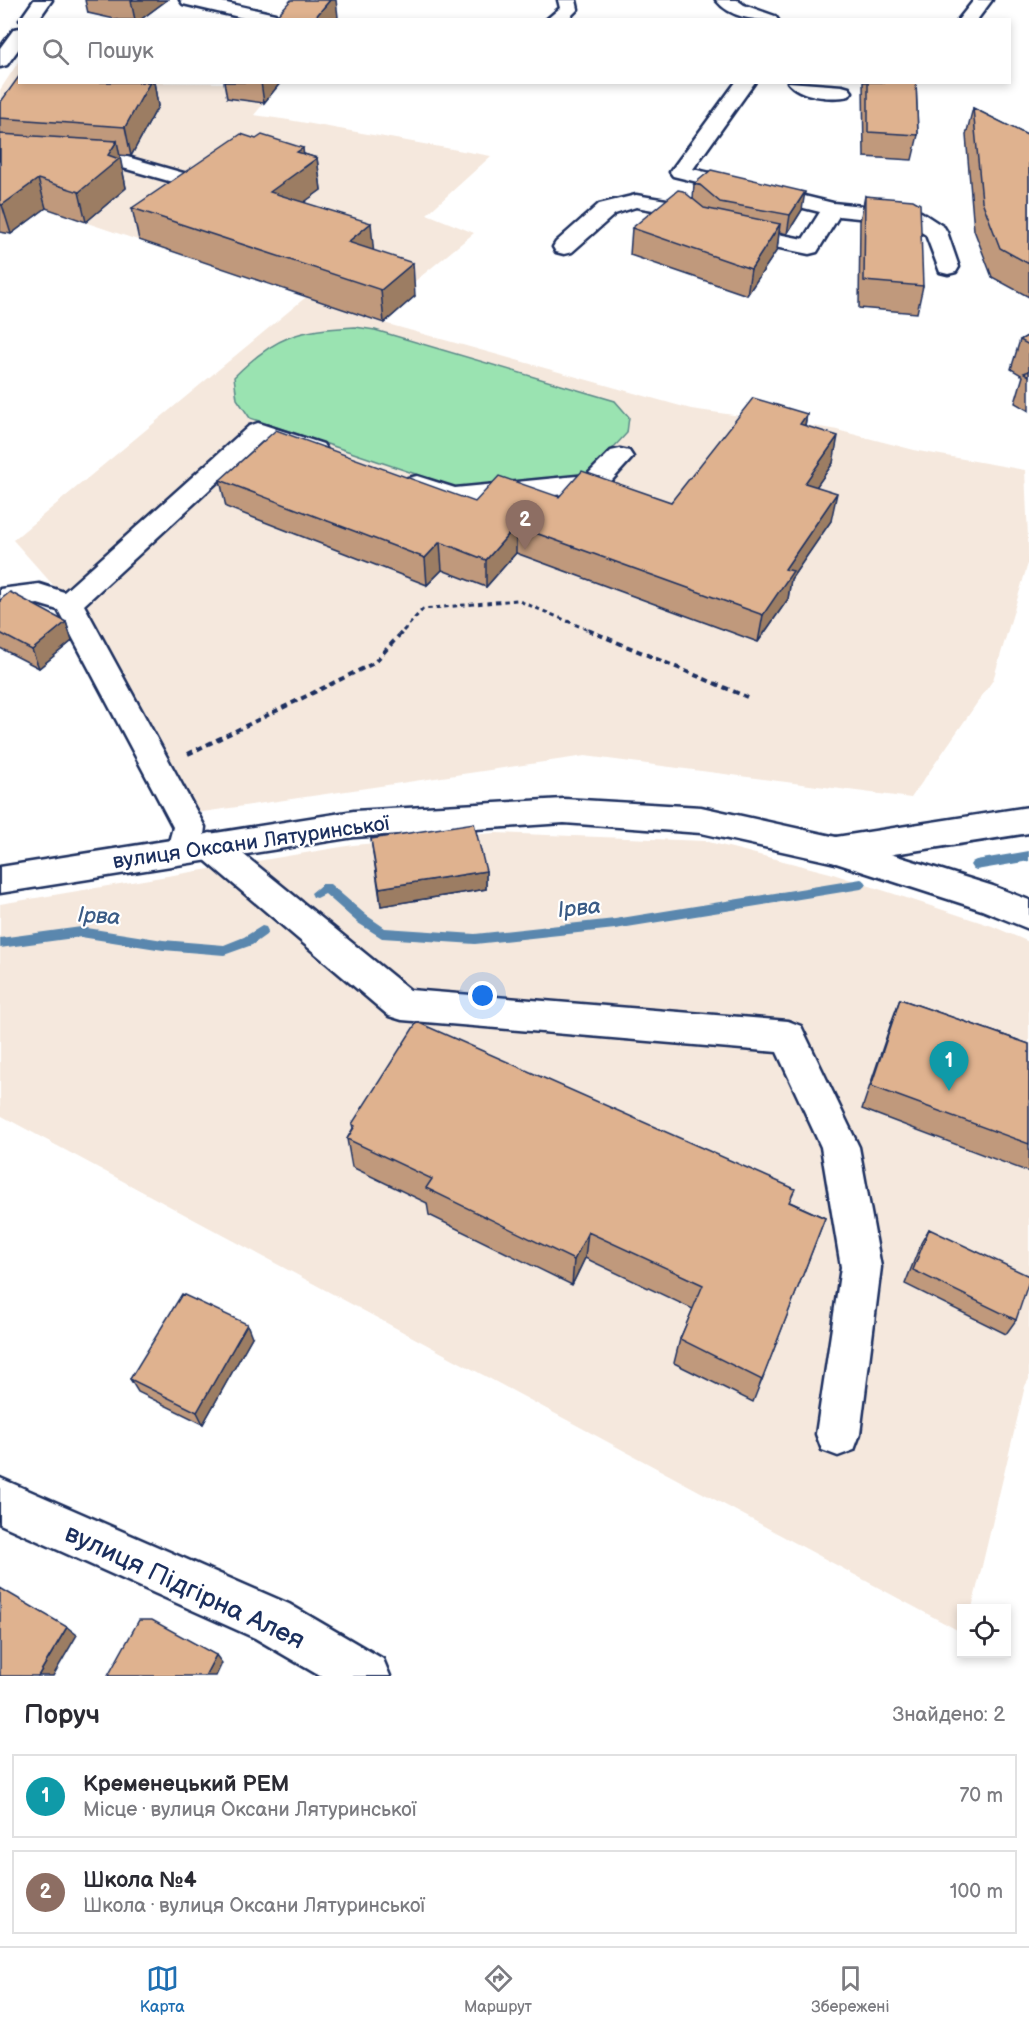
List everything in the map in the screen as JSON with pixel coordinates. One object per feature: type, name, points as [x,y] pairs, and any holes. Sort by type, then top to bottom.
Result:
[{"type":"main road","points":[[30,18],[43,0]]},
{"type":"main road","points":[[189,0],[269,18]]},
{"type":"main road","points":[[558,18],[569,9],[567,0]]},
{"type":"main road","points":[[725,0],[738,9],[760,18]]},
{"type":"main road","points":[[969,18],[983,0]]},
{"type":"main road","points":[[0,61],[18,36]]},
{"type":"main road","points":[[745,84],[680,172],[832,209],[913,217],[936,232],[948,267]]},
{"type":"main road","points":[[801,84],[808,88],[842,92]]},
{"type":"main road","points":[[0,154],[124,162],[197,183],[229,160]]},
{"type":"main road","points":[[564,247],[607,209],[636,201],[689,210],[710,227],[809,247],[832,209]]},
{"type":"main road","points":[[69,603],[258,431],[334,457]]},
{"type":"main road","points":[[388,475],[453,497],[595,483],[620,457]]},
{"type":"main road","points":[[0,599],[39,594],[69,603],[189,827],[197,847],[402,1005],[788,1037],[840,1147],[861,1268],[838,1434]]},
{"type":"main road","name":"вулиця Оксани Лятуринської","points":[[0,880],[197,847],[354,824],[564,811],[701,820],[836,850],[993,900],[1029,915]]},
{"type":"main road","points":[[836,850],[1029,820]]},
{"type":"main road","name":"вулиця Підгірна Алея","points":[[0,1502],[272,1621],[366,1676]]},
{"type":"path","points":[[158,769],[374,663],[423,609],[517,600],[747,697]]},
{"type":"shaded area","points":[[18,63],[18,84],[240,84],[227,98],[264,103],[254,115],[491,156],[427,214],[474,233],[403,291],[384,323],[691,409],[833,429],[918,451],[1025,470],[1029,560],[993,680],[911,798],[585,756],[182,815],[69,603],[13,540],[306,297],[49,210],[0,196],[0,90]]},
{"type":"shaded area","points":[[495,833],[705,841],[830,873],[992,926],[1029,942],[1029,1379],[1025,1386],[973,1604],[957,1604],[957,1630],[0,1115],[0,904],[353,845]]},
{"type":"green space","points":[[355,327],[375,330],[615,401],[629,417],[627,433],[586,477],[457,488],[250,418],[237,399],[234,377],[249,363],[275,344],[302,333]]},
{"type":"building","points":[[291,0],[330,0],[315,18],[275,18]]},
{"type":"building","points":[[18,78],[18,84],[149,84],[125,127],[0,118],[0,103]]},
{"type":"building","points":[[868,84],[916,84],[918,135],[868,132]]},
{"type":"building","points":[[973,108],[1029,136],[1029,264],[1000,248],[982,201]]},
{"type":"building","points":[[0,134],[117,141],[108,155],[119,159],[79,192],[38,179],[2,205],[0,204]]},
{"type":"building","points":[[241,134],[256,139],[262,135],[303,148],[297,152],[317,158],[270,192],[371,223],[348,242],[413,263],[381,290],[132,208]]},
{"type":"building","points":[[711,170],[805,192],[790,215],[720,202],[700,185],[694,184]]},
{"type":"building","points":[[678,190],[683,191],[704,208],[780,224],[751,269],[632,228]]},
{"type":"building","points":[[865,196],[913,200],[920,204],[923,286],[864,281]]},
{"type":"building","points":[[1029,335],[1029,345],[1020,340]]},
{"type":"building","points":[[753,398],[807,414],[800,424],[838,436],[805,483],[837,493],[785,569],[793,571],[763,615],[516,526],[486,560],[440,542],[425,558],[220,480],[276,430],[475,502],[499,476],[559,497],[582,471],[671,502]]},
{"type":"building","points":[[10,592],[66,622],[32,650],[0,633],[0,600]]},
{"type":"building","points":[[474,823],[486,871],[379,888],[371,839]]},
{"type":"building","points":[[900,999],[1029,1044],[1029,1144],[871,1086]]},
{"type":"building","points":[[417,1022],[795,1189],[789,1202],[825,1218],[762,1380],[680,1339],[703,1285],[588,1232],[574,1260],[426,1188],[432,1179],[347,1139],[355,1126],[352,1124]]},
{"type":"building","points":[[929,1229],[1029,1276],[1016,1320],[913,1270]]},
{"type":"building","points":[[182,1294],[247,1324],[197,1412],[130,1379]]},
{"type":"building","points":[[0,1588],[67,1627],[38,1676],[0,1676]]},
{"type":"building","points":[[139,1620],[152,1620],[216,1655],[205,1676],[108,1676]]},
{"type":"waterway","name":"Ірва","points":[[976,865],[1029,856]]},
{"type":"waterway","name":"Ірва","points":[[317,893],[326,887],[362,919],[382,933],[475,939],[615,924],[861,884]]},
{"type":"waterway","name":"Ірва","points":[[0,943],[81,932],[163,945],[224,950],[248,941],[262,931]]},
{"type":"place","name":"Школа №4","points":[[525,550]]},
{"type":"place","name":"Кременецький РЕМ","points":[[949,1091]]}]
